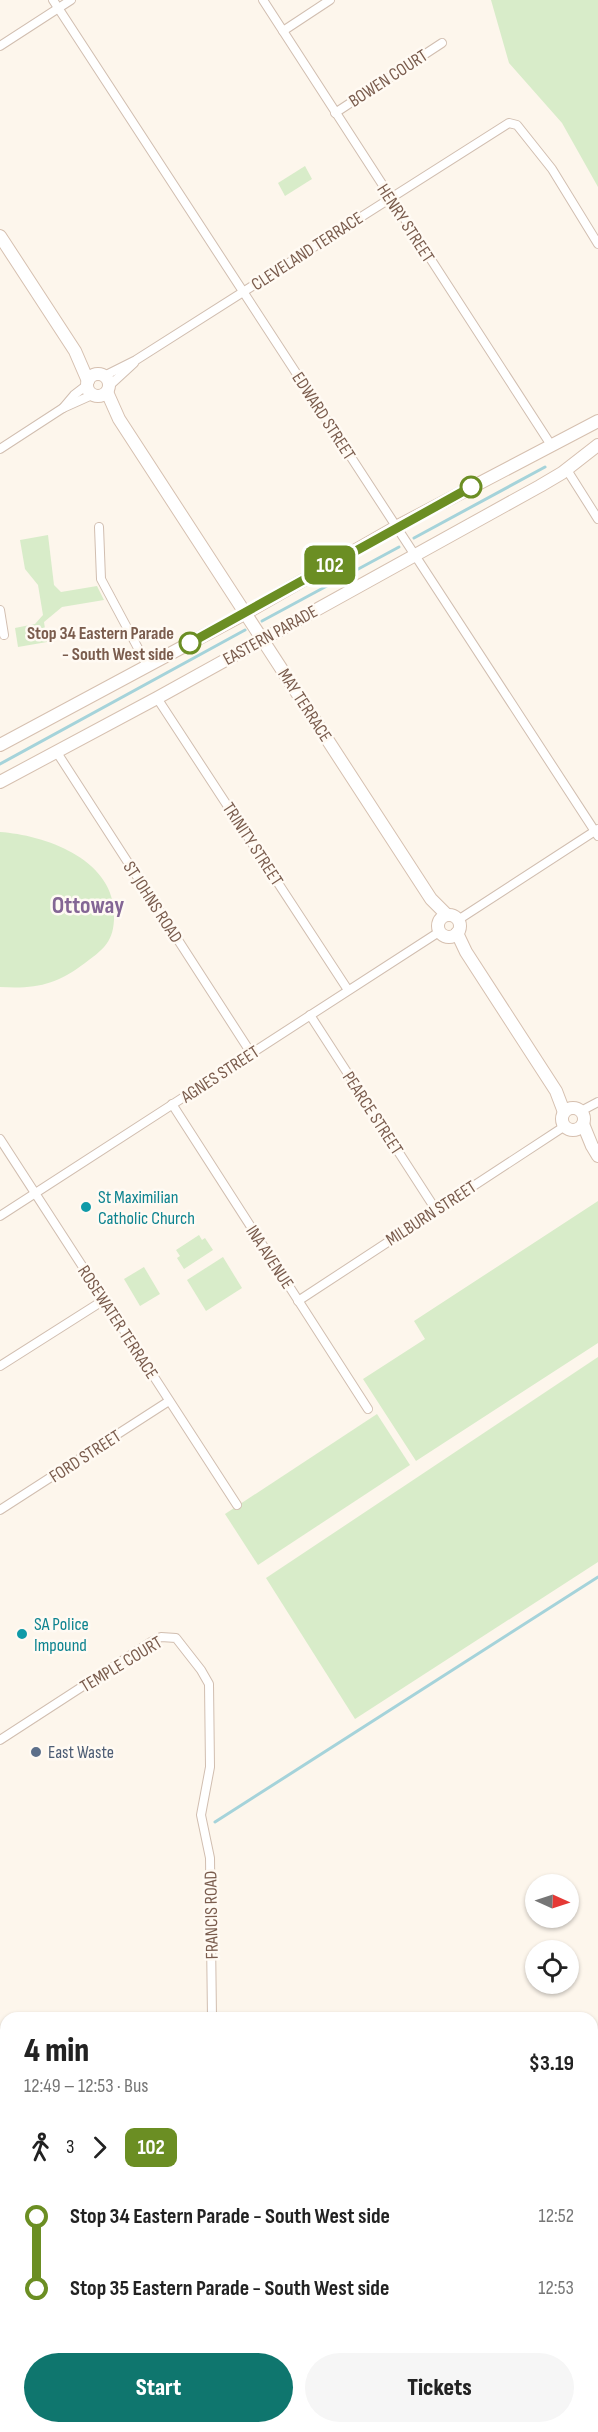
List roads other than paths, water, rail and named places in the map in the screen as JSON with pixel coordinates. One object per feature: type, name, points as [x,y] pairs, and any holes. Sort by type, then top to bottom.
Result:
[{"type":"main road","name":"MAY TERRACE","points":[[0,236],[448,926],[457,946],[466,952],[595,1151]]},
{"type":"main road","name":"EASTERN PARADE","points":[[0,745],[246,613],[396,527],[598,421]]},
{"type":"main road","points":[[581,429],[598,425]]},
{"type":"main road","name":"EASTERN PARADE","points":[[0,782],[157,698],[567,470],[598,445]]},
{"type":"street","points":[[0,46],[56,4],[71,0]]},
{"type":"street","name":"HENRY STREET","points":[[263,0],[551,445]]},
{"type":"street","points":[[283,31],[330,0]]},
{"type":"street","name":"EDWARD STREET","points":[[56,4],[597,832]]},
{"type":"street","name":"BOWEN COURT","points":[[335,113],[442,43]]},
{"type":"street","name":"CLEVELAND TERRACE","points":[[0,449],[63,408],[74,395],[98,386],[510,123],[517,125],[552,168],[598,244]]},
{"type":"street","points":[[567,470],[598,519]]},
{"type":"street","points":[[99,527],[101,579],[147,665]]},
{"type":"street","points":[[0,610],[4,635]]},
{"type":"street","name":"TRINITY STREET","points":[[157,698],[348,990]]},
{"type":"street","name":"ST JOHNS ROAD","points":[[56,751],[251,1053]]},
{"type":"street","points":[[448,926],[597,832]]},
{"type":"street","name":"AGNES STREET","points":[[0,1216],[448,926]]},
{"type":"street","name":"PEARCE STREET","points":[[310,1015],[436,1210]]},
{"type":"street","name":"MILBURN STREET","points":[[298,1301],[598,1102]]},
{"type":"street","name":"INA AVENUE","points":[[172,1104],[368,1409]]},
{"type":"street","name":"ROSEWATER TERRACE","points":[[0,1138],[237,1505]]},
{"type":"street","points":[[0,1366],[104,1300]]},
{"type":"street","name":"FORD STREET","points":[[0,1510],[169,1401]]},
{"type":"street","name":"TEMPLE COURT","points":[[0,1740],[151,1642],[161,1637],[176,1638],[184,1645],[208,1684],[210,1767],[201,1815]]},
{"type":"street","name":"FRANCIS ROAD","points":[[201,1815],[205,1822],[210,1858],[212,2012]]},
{"type":"waterway","points":[[414,538],[545,467]]},
{"type":"waterway","points":[[262,621],[399,547]]},
{"type":"waterway","points":[[0,764],[245,630]]},
{"type":"waterway","points":[[215,1822],[598,1577]]},
{"type":"place","name":"Stop 34 Eastern Parade - South West side","points":[[190,643]]},
{"type":"place","name":"St Maximilian Catholic Church","points":[[86,1207]]},
{"type":"place","name":"SA Police Impound","points":[[22,1634]]},
{"type":"place","name":"East Waste","points":[[36,1752]]},
{"type":"district","name":"Ottoway","points":[[88,905]]}]
